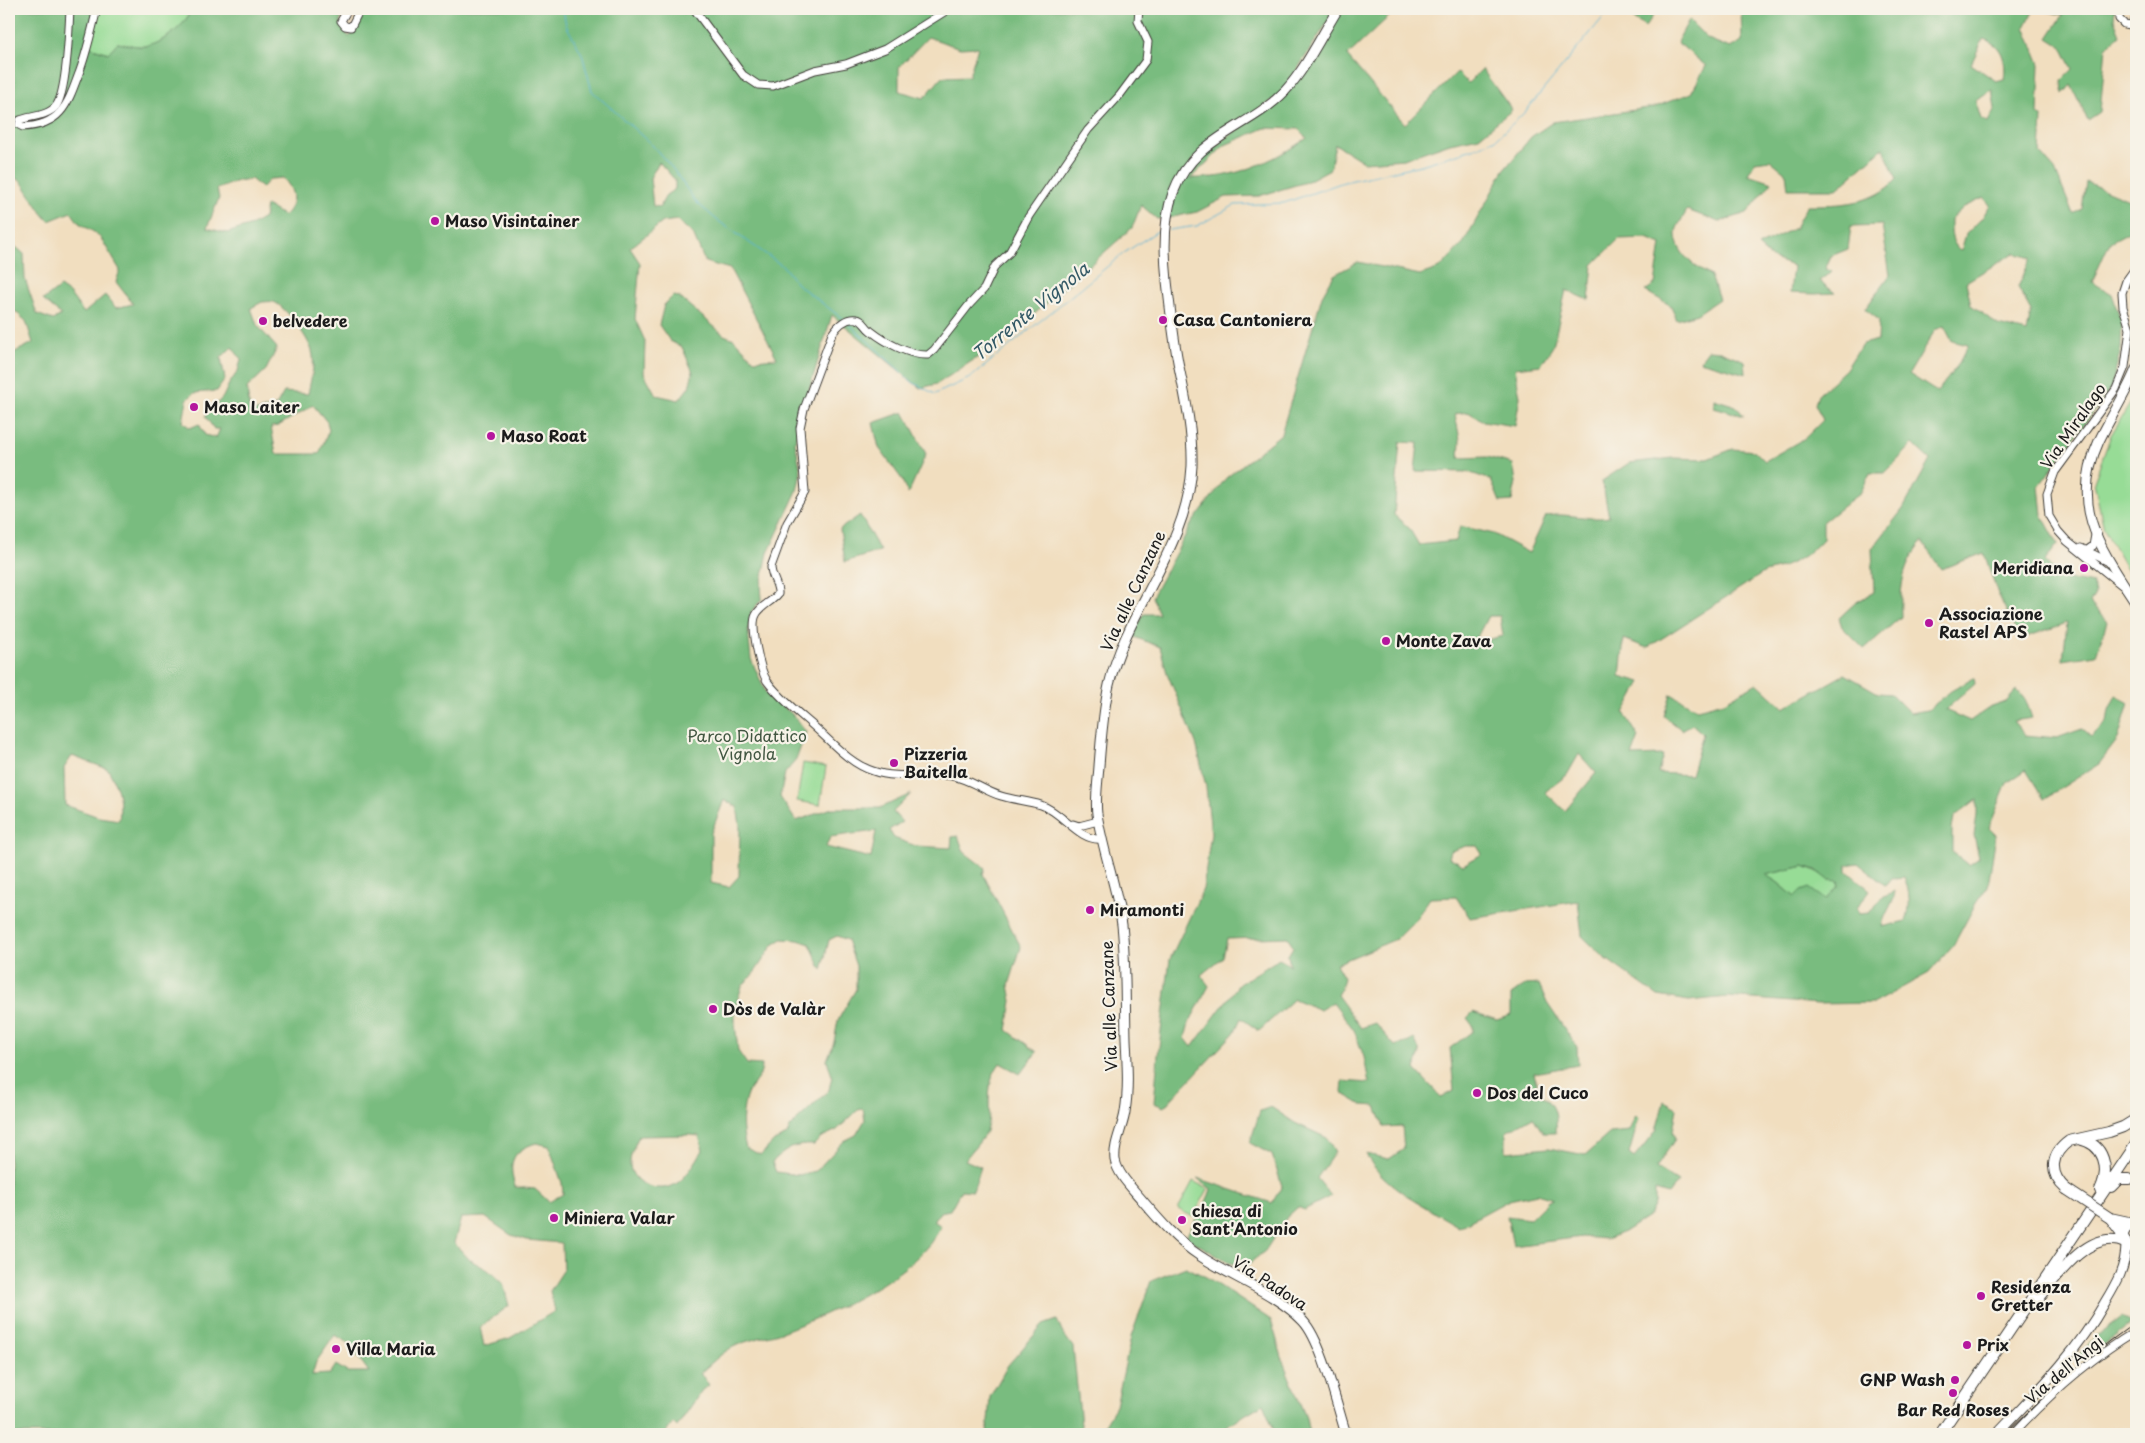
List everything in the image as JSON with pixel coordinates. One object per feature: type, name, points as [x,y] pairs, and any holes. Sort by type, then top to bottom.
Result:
[{"type":"highway","points":[[2125,1240],[2114,1221],[2058,1182],[2054,1173],[2054,1157],[2063,1145],[2069,1141],[2123,1127],[2136,1119]]},
{"type":"highway","points":[[2078,1138],[2090,1142],[2104,1158],[2103,1184],[2089,1213]]},
{"type":"highway","points":[[1940,1434],[2136,1144]]},
{"type":"highway","points":[[2098,1200],[2119,1179],[2129,1179]]},
{"type":"highway","points":[[2114,1221],[2135,1223]]},
{"type":"highway","points":[[1991,1358],[2076,1255],[2090,1245],[2106,1239],[2125,1240]]},
{"type":"highway","points":[[1947,1434],[1962,1403]]},
{"type":"main road","name":"Via alle Canzane","points":[[1169,1230],[1123,1178],[1115,1160],[1116,1147],[1126,1106],[1124,963],[1122,925],[1098,821],[1096,796],[1104,708],[1110,682],[1125,636],[1178,532],[1192,468],[1185,391],[1172,323],[1166,264],[1165,238],[1168,213],[1172,195],[1180,177],[1194,160],[1208,145],[1283,94],[1298,76],[1338,9]]},
{"type":"main road","points":[[2136,369],[2126,394],[2092,458],[2088,478],[2088,493],[2095,535],[2136,603]]},
{"type":"main road","points":[[2122,1272],[2126,1257],[2125,1229],[2135,1223]]},
{"type":"main road","name":"Via Padova","points":[[1169,1230],[1200,1257],[1290,1310],[1304,1322],[1313,1334],[1320,1352],[1346,1434]]},
{"type":"main road","points":[[2125,1240],[2136,1249]]},
{"type":"main road","points":[[1997,1434],[2062,1366],[2093,1325],[2122,1272],[2136,1254]]},
{"type":"street","points":[[70,9],[68,54],[59,101],[51,111],[20,120],[19,125],[23,127],[48,121],[67,105],[85,59],[97,9]]},
{"type":"street","points":[[348,9],[341,22],[345,26],[351,27],[360,9]]},
{"type":"street","points":[[694,9],[744,75],[758,84],[773,86],[815,70],[846,64],[884,49],[949,9]]},
{"type":"street","points":[[1102,839],[1090,839],[1048,808],[1024,800],[1000,796],[959,778],[932,774],[885,774],[871,771],[854,762],[784,701],[764,675],[757,648],[755,617],[760,609],[778,594],[778,589],[771,573],[771,567],[787,522],[805,492],[804,462],[800,449],[801,420],[832,334],[841,323],[848,319],[856,318],[862,320],[868,330],[913,353],[928,355],[934,350],[984,289],[996,266],[1009,253],[1029,216],[1088,130],[1120,94],[1146,60],[1148,42],[1138,20],[1139,9]]},
{"type":"street","points":[[2119,9],[2119,19],[2124,24],[2131,25],[2136,18]]},
{"type":"street","name":"Via Miralago","points":[[2067,541],[2049,516],[2047,494],[2055,472],[2116,390],[2125,367],[2130,329],[2123,307],[2122,293],[2126,281],[2136,267]]},
{"type":"street","points":[[2086,551],[2093,546],[2095,535]]},
{"type":"street","points":[[2067,541],[2110,562],[2107,567],[2099,567]]},
{"type":"street","points":[[2067,541],[2128,590]]},
{"type":"street","points":[[1070,824],[1079,826],[1098,821]]},
{"type":"street","name":"Via dell'Angi","points":[[2013,1434],[2044,1402],[2082,1369],[2136,1331]]},
{"type":"green space","name":"Parco Didattico Vignola","points":[[9,9],[90,9],[90,12],[95,14],[87,46],[108,53],[117,43],[143,46],[159,42],[180,27],[189,15],[190,9],[345,9],[340,22],[349,37],[357,24],[357,9],[1336,9],[1282,93],[1193,159],[1166,218],[1157,219],[1141,205],[1132,228],[1007,338],[937,384],[920,388],[832,315],[800,419],[795,442],[801,472],[797,491],[768,553],[761,585],[762,599],[751,612],[748,631],[751,659],[766,693],[792,714],[806,732],[796,760],[785,773],[780,797],[796,821],[832,808],[880,808],[911,794],[893,812],[902,822],[889,830],[894,838],[916,846],[951,848],[952,837],[958,836],[964,852],[985,868],[983,874],[1021,947],[1009,985],[1012,1001],[1007,1030],[1037,1052],[1020,1074],[1000,1063],[991,1081],[986,1131],[965,1160],[981,1167],[973,1191],[961,1190],[950,1210],[940,1212],[934,1221],[941,1226],[930,1244],[894,1276],[849,1303],[804,1323],[778,1333],[745,1342],[724,1352],[700,1373],[709,1385],[702,1390],[677,1427],[673,1423],[665,1434],[9,1434],[9,355],[33,343],[26,321],[9,306],[9,241],[24,254],[25,279],[37,314],[53,320],[61,315],[43,300],[60,287],[70,294],[84,313],[105,295],[116,308],[133,304],[116,282],[120,270],[97,234],[79,223],[71,212],[49,221],[21,181],[9,175]],"holes":[[[928,37],[960,48],[978,47],[969,76],[942,77],[924,98],[899,91],[899,67]],[[659,162],[675,180],[675,189],[666,195],[660,207],[653,206],[650,178]],[[283,178],[290,188],[293,197],[293,202],[284,216],[266,205],[264,218],[252,225],[227,233],[207,228],[219,198],[217,189],[237,181],[251,179],[262,188],[270,179]],[[677,220],[693,234],[705,262],[730,269],[777,358],[754,360],[734,339],[724,335],[679,297],[673,296],[664,305],[659,325],[670,341],[682,347],[693,372],[689,387],[679,400],[656,395],[644,373],[645,341],[635,319],[640,263],[630,248],[663,222]],[[262,302],[274,302],[279,305],[296,324],[312,351],[313,367],[308,394],[284,392],[276,406],[250,413],[247,388],[266,370],[277,348],[257,325],[251,308]],[[232,347],[241,359],[238,371],[223,397],[205,416],[214,429],[220,429],[216,438],[205,435],[199,424],[190,428],[183,422],[187,400],[194,393],[217,391],[225,379],[221,358]],[[313,405],[327,422],[329,430],[319,454],[276,454],[271,427],[278,426]],[[72,756],[108,769],[114,782],[119,799],[119,820],[99,817],[65,805],[64,768]],[[724,800],[737,807],[740,825],[739,876],[729,887],[711,883],[711,833]],[[876,831],[871,858],[826,847],[830,837]],[[837,936],[847,940],[856,966],[856,989],[838,1020],[834,1042],[827,1060],[832,1076],[829,1090],[791,1126],[787,1135],[774,1141],[761,1155],[746,1148],[742,1120],[748,1092],[759,1076],[762,1065],[747,1064],[738,1051],[735,1008],[742,986],[755,972],[773,945],[782,939],[798,940],[810,944],[822,970],[829,940]],[[863,1109],[865,1120],[856,1135],[844,1141],[816,1171],[799,1175],[776,1172],[772,1162],[782,1154],[791,1148],[801,1145],[814,1145],[822,1137],[837,1130],[858,1110]],[[639,1136],[699,1136],[703,1150],[683,1179],[674,1185],[661,1188],[647,1186],[636,1178],[630,1166],[631,1154]],[[536,1143],[549,1146],[562,1183],[563,1194],[549,1202],[535,1189],[515,1187],[512,1165],[517,1154]],[[485,1217],[511,1235],[527,1240],[562,1243],[563,1271],[550,1291],[555,1311],[510,1338],[484,1346],[480,1327],[509,1306],[503,1283],[488,1270],[470,1260],[454,1243],[461,1218]],[[335,1335],[347,1342],[369,1372],[347,1372],[336,1365],[330,1374],[312,1375],[316,1362]]]},
{"type":"green space","points":[[90,9],[190,9],[189,15],[180,27],[159,42],[143,46],[117,43],[109,53],[87,46],[95,13],[90,12]]},
{"type":"green space","points":[[1340,9],[1397,9],[1347,56],[1405,124],[1457,72],[1468,83],[1482,69],[1512,110],[1479,137],[1450,143],[1404,159],[1364,162],[1335,144],[1330,169],[1306,182],[1259,196],[1226,197],[1197,212],[1168,218],[1173,196],[1195,161],[1284,95]],"holes":[[[1265,128],[1298,129],[1307,138],[1267,161],[1222,176],[1191,178],[1225,145]]]},
{"type":"green space","points":[[1632,9],[1658,9],[1645,27],[1627,15]]},
{"type":"green space","points":[[1741,9],[2115,9],[2114,19],[2120,35],[2106,47],[2100,112],[2088,120],[2071,85],[2063,94],[2062,80],[2073,69],[2062,47],[2048,38],[2063,15],[2042,10],[2033,12],[2025,27],[2040,64],[2038,114],[2042,117],[2040,153],[2055,170],[2073,214],[2082,209],[2086,182],[2136,203],[2136,228],[2110,242],[2092,282],[2112,294],[2122,323],[2121,349],[2111,388],[2039,486],[2042,515],[2058,544],[2045,561],[2062,578],[2093,584],[2095,594],[2090,603],[2107,622],[2096,655],[2063,660],[2067,623],[2020,639],[1998,594],[1984,553],[1941,569],[1922,542],[1906,568],[1902,586],[1901,617],[1864,649],[1842,627],[1839,618],[1855,603],[1874,592],[1872,549],[1903,509],[1930,460],[1913,444],[1885,473],[1870,473],[1861,492],[1823,522],[1823,539],[1804,556],[1790,564],[1765,572],[1647,648],[1624,639],[1620,676],[1641,682],[1624,713],[1639,737],[1632,756],[1663,755],[1658,773],[1691,775],[1703,734],[1692,724],[1682,730],[1664,716],[1671,694],[1697,709],[1724,702],[1757,683],[1784,708],[1845,674],[1878,693],[1891,694],[1910,713],[1928,710],[1951,691],[1974,678],[1975,684],[1945,710],[1970,721],[1989,708],[2006,702],[2017,690],[2026,701],[2032,718],[2013,721],[2025,735],[2057,738],[2082,729],[2091,737],[2107,722],[2109,710],[2116,695],[2129,703],[2118,739],[2099,764],[2044,799],[2026,770],[2007,783],[1989,828],[1996,835],[1988,886],[1976,903],[1954,944],[1929,973],[1874,1003],[1818,1004],[1728,997],[1689,1001],[1658,996],[1605,958],[1582,936],[1578,901],[1470,918],[1456,897],[1430,898],[1415,920],[1396,939],[1336,964],[1344,978],[1337,995],[1361,1028],[1375,1023],[1395,1046],[1409,1042],[1414,1038],[1420,1052],[1415,1069],[1441,1097],[1454,1091],[1450,1048],[1473,1031],[1473,1026],[1467,1018],[1473,1012],[1497,1020],[1511,1015],[1511,995],[1525,985],[1539,984],[1547,1003],[1577,1047],[1578,1065],[1534,1073],[1539,1094],[1549,1101],[1556,1115],[1556,1133],[1543,1133],[1533,1117],[1506,1132],[1506,1152],[1549,1148],[1585,1155],[1610,1133],[1629,1131],[1636,1115],[1639,1118],[1629,1154],[1634,1158],[1656,1131],[1664,1101],[1677,1108],[1673,1131],[1675,1139],[1656,1168],[1678,1182],[1668,1194],[1655,1190],[1655,1204],[1649,1216],[1624,1232],[1606,1239],[1582,1237],[1513,1246],[1507,1216],[1530,1219],[1548,1201],[1553,1199],[1537,1194],[1509,1200],[1459,1227],[1407,1196],[1373,1166],[1366,1154],[1389,1159],[1404,1149],[1402,1126],[1384,1127],[1376,1106],[1362,1105],[1342,1093],[1343,1081],[1369,1083],[1364,1057],[1354,1030],[1333,1002],[1320,1010],[1294,999],[1259,1031],[1241,1018],[1234,1033],[1164,1107],[1154,1103],[1170,959],[1203,889],[1211,833],[1206,787],[1196,743],[1167,673],[1160,647],[1132,636],[1144,614],[1159,614],[1152,597],[1192,523],[1226,478],[1281,434],[1322,296],[1334,275],[1358,262],[1420,275],[1440,268],[1464,242],[1504,170],[1531,137],[1553,122],[1655,107],[1691,93],[1706,66],[1677,42],[1689,20],[1708,39],[1730,48],[1742,41]],"holes":[[[1983,39],[1995,45],[2002,54],[2005,66],[2004,79],[1996,81],[1971,64]],[[1992,90],[1995,108],[1988,122],[1981,119],[1975,100]],[[1883,148],[1897,179],[1888,188],[1867,199],[1844,204],[1807,205],[1795,228],[1758,246],[1773,259],[1793,266],[1790,293],[1835,293],[1820,281],[1832,272],[1825,269],[1831,256],[1848,249],[1851,226],[1882,225],[1890,275],[1865,309],[1879,320],[1878,340],[1862,344],[1846,369],[1818,395],[1815,404],[1823,420],[1805,438],[1765,461],[1755,451],[1733,449],[1707,459],[1673,458],[1629,463],[1602,481],[1609,517],[1546,516],[1529,553],[1494,534],[1460,526],[1456,541],[1419,545],[1409,528],[1394,515],[1400,442],[1418,443],[1415,471],[1468,472],[1491,480],[1500,502],[1512,501],[1516,482],[1513,464],[1487,457],[1459,458],[1460,440],[1455,414],[1468,412],[1483,421],[1515,426],[1520,397],[1515,368],[1541,365],[1553,346],[1566,290],[1589,300],[1593,265],[1619,239],[1646,238],[1661,244],[1655,284],[1645,291],[1670,305],[1677,320],[1697,314],[1719,299],[1711,276],[1693,264],[1682,253],[1679,246],[1676,232],[1687,210],[1719,222],[1747,213],[1772,182],[1748,174],[1755,162],[1770,160],[1786,173],[1788,189],[1837,189]],[[1984,198],[1990,205],[1982,218],[1966,234],[1961,251],[1953,241],[1951,219],[1964,207]],[[2014,253],[2031,258],[2018,287],[2031,311],[2027,332],[1998,325],[1971,305],[1966,282]],[[1944,326],[1952,341],[1968,345],[1958,365],[1937,392],[1909,374],[1935,330]],[[1488,616],[1500,616],[1503,636],[1474,643]],[[1579,754],[1596,773],[1565,811],[1545,792],[1567,775]],[[1977,799],[1974,835],[1979,858],[1969,865],[1952,851],[1954,817]],[[1466,846],[1477,846],[1482,854],[1463,865],[1449,857],[1451,851]],[[1858,863],[1886,886],[1893,878],[1904,877],[1909,899],[1906,921],[1882,927],[1895,891],[1884,896],[1869,913],[1859,914],[1857,908],[1870,890],[1847,871],[1847,865]],[[1804,866],[1816,870],[1829,880],[1839,881],[1838,886],[1826,900],[1809,888],[1801,891],[1795,897],[1766,875]],[[1288,937],[1293,947],[1288,955],[1290,965],[1279,959],[1239,984],[1192,1047],[1185,1038],[1189,1023],[1209,986],[1201,975],[1223,957],[1227,939]]]},
{"type":"green space","points":[[1708,350],[1720,351],[1745,361],[1746,374],[1700,361]]},
{"type":"green space","points":[[2136,394],[2136,580],[2134,582],[2104,529],[2094,482],[2111,435]]},
{"type":"green space","points":[[1714,399],[1736,406],[1744,416],[1714,407]]},
{"type":"green space","points":[[904,412],[926,454],[908,494],[901,478],[879,448],[873,423]]},
{"type":"green space","points":[[860,515],[880,551],[845,562],[840,529]]},
{"type":"green space","points":[[803,763],[826,767],[820,805],[797,801]]},
{"type":"green space","points":[[1804,866],[1839,881],[1838,886],[1826,900],[1795,897],[1765,875]]},
{"type":"green space","points":[[1271,1107],[1295,1123],[1327,1138],[1335,1152],[1317,1178],[1331,1196],[1304,1210],[1298,1207],[1287,1217],[1265,1251],[1246,1266],[1229,1263],[1186,1237],[1211,1189],[1197,1178],[1272,1203],[1282,1186],[1272,1155],[1250,1143],[1260,1111]]},
{"type":"green space","points":[[1193,1181],[1208,1189],[1193,1217],[1178,1209]]},
{"type":"green space","points":[[1186,1267],[1208,1278],[1271,1320],[1284,1364],[1306,1418],[1309,1434],[1276,1434],[1263,1404],[1228,1425],[1223,1434],[1099,1434],[1116,1406],[1131,1337],[1151,1281]]},
{"type":"green space","points":[[2122,1317],[2130,1323],[2083,1361],[2078,1355],[2098,1335]]},
{"type":"green space","points":[[1057,1320],[1062,1332],[1073,1347],[1082,1434],[987,1434],[990,1397],[1008,1365],[1043,1325]]},
{"type":"green space","points":[[803,1423],[811,1431],[843,1428],[850,1434],[798,1434]]},
{"type":"waterway","name":"Torrente Vignola","points":[[563,9],[566,25],[582,54],[592,91],[652,145],[673,169],[696,202],[717,220],[784,267],[797,284],[843,319]]},
{"type":"waterway","name":"Torrente Vignola","points":[[1169,230],[1197,226],[1235,205],[1284,203],[1344,182],[1421,165],[1473,149],[1496,139],[1525,112],[1610,9]]},
{"type":"waterway","name":"Torrente Vignola","points":[[848,323],[912,382],[935,394],[970,378],[1124,253],[1156,232],[1161,231]]},
{"type":"railway","points":[[2005,1434],[2053,1388],[2136,1322]]},
{"type":"place","name":"Maso Visintainer","points":[[435,221]]},
{"type":"place","name":"Casa Cantoniera","points":[[1163,320]]},
{"type":"place","name":"belvedere","points":[[263,321]]},
{"type":"place","name":"Maso Laiter","points":[[194,407]]},
{"type":"place","name":"Maso Roat","points":[[491,436]]},
{"type":"place","name":"Meridiana","points":[[2084,568]]},
{"type":"place","name":"Associazione Rastel APS","points":[[1929,623]]},
{"type":"place","name":"Monte Zava","points":[[1386,641]]},
{"type":"place","name":"Pizzeria Baitella","points":[[894,763]]},
{"type":"place","name":"Miramonti","points":[[1090,910]]},
{"type":"place","name":"Dòs de Valàr","points":[[713,1009]]},
{"type":"place","name":"Dos del Cuco","points":[[1477,1093]]},
{"type":"place","name":"Miniera Valar","points":[[554,1218]]},
{"type":"place","name":"chiesa di Sant'Antonio","points":[[1182,1220]]},
{"type":"place","name":"Residenza Gretter","points":[[1981,1296]]},
{"type":"place","name":"Prix","points":[[1967,1345]]},
{"type":"place","name":"Villa Maria","points":[[336,1349]]},
{"type":"place","name":"GNP Wash","points":[[1955,1380]]},
{"type":"place","name":"Bar Red Roses","points":[[1953,1393]]}]
